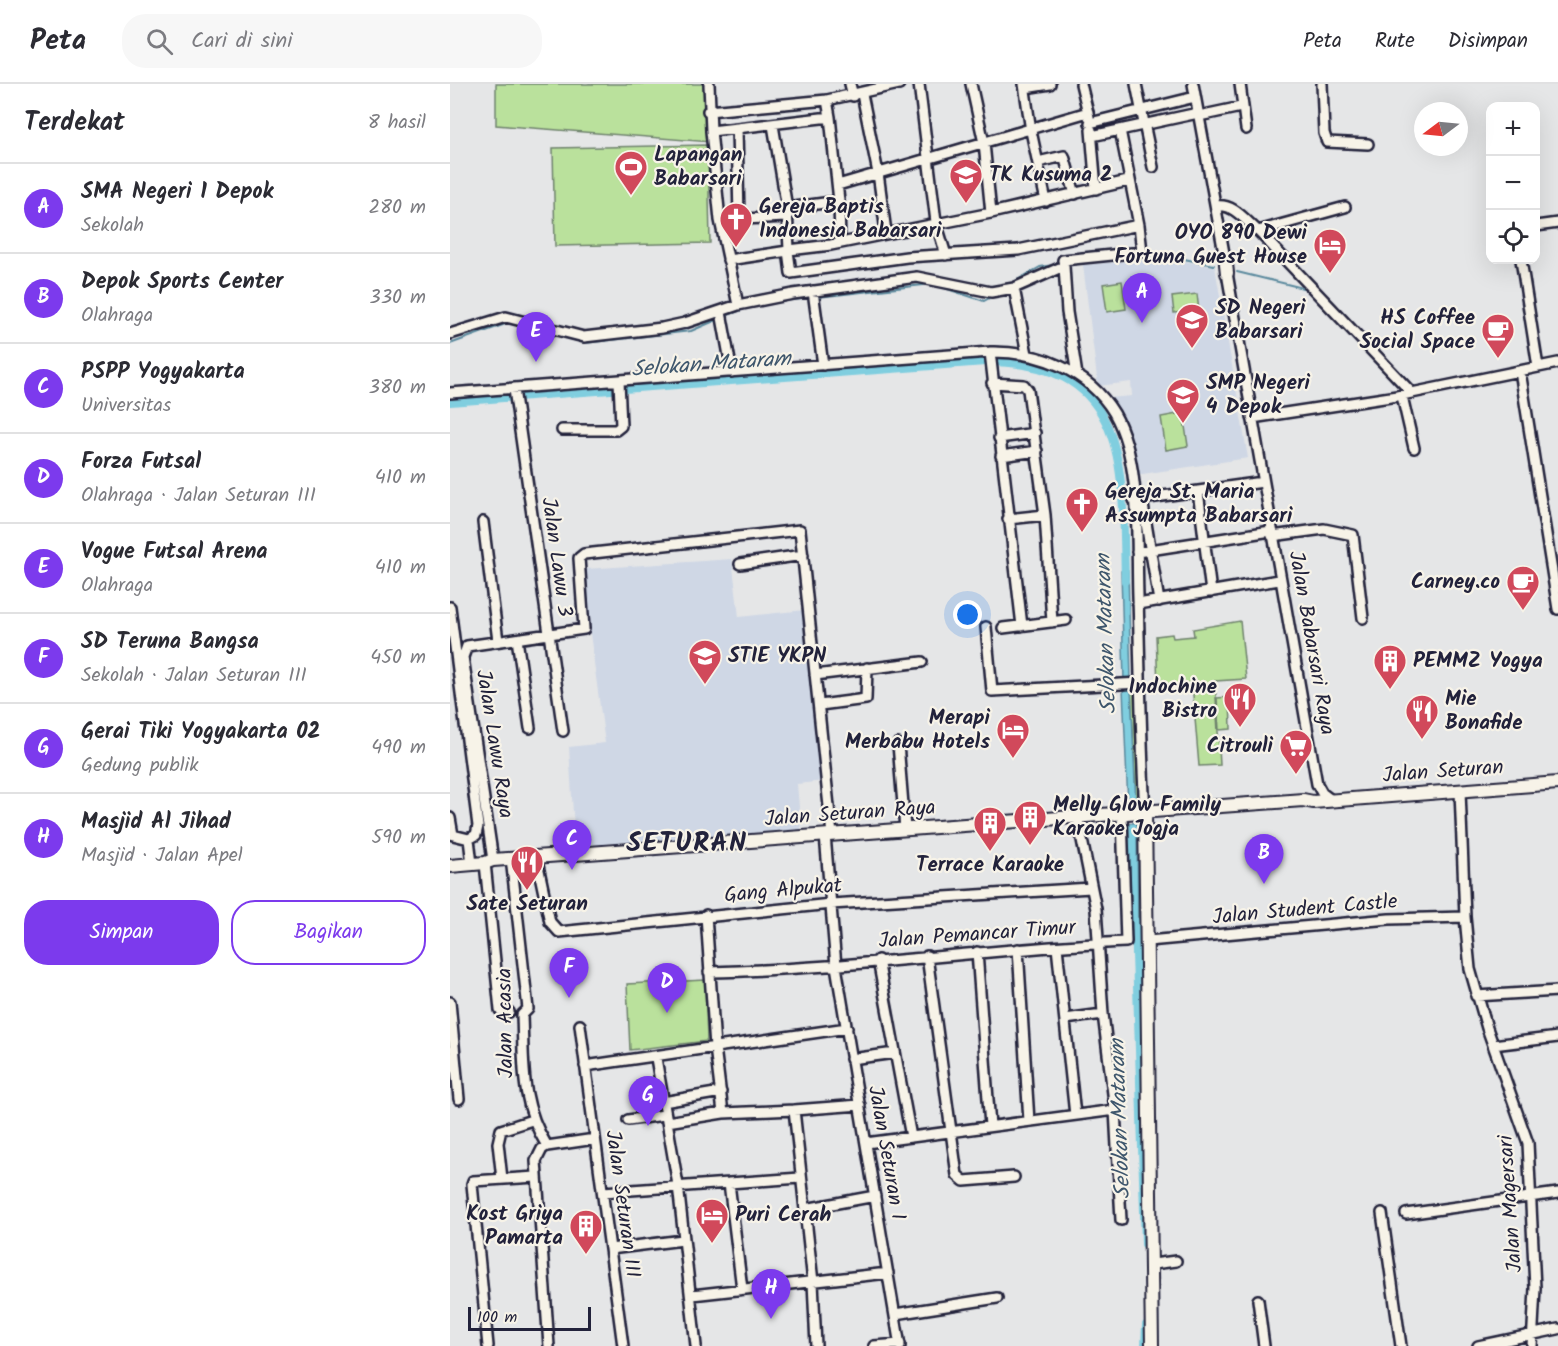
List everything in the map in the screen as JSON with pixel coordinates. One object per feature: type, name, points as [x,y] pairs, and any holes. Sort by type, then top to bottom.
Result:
[{"type":"main road","name":"Jalan Seturan","points":[[1303,800],[1313,802],[1558,783]]},
{"type":"main road","points":[[1152,1346],[1153,1263],[1143,811],[1303,800]]},
{"type":"main road","name":"Jalan Seturan Raya","points":[[450,866],[536,856],[1143,811]]},
{"type":"street","points":[[709,84],[708,111],[720,220],[738,305]]},
{"type":"street","points":[[850,84],[858,95],[878,173],[886,232]]},
{"type":"street","points":[[708,111],[858,95],[899,84]]},
{"type":"street","points":[[919,84],[936,222],[946,255]]},
{"type":"street","points":[[970,84],[984,143],[991,213]]},
{"type":"street","points":[[1046,201],[1024,86],[1050,84]]},
{"type":"street","points":[[1081,84],[1092,136],[1096,189]]},
{"type":"street","points":[[1136,84],[1154,167]]},
{"type":"street","name":"Jalan Babarsari Raya","points":[[1192,84],[1216,206],[1279,580],[1317,784]]},
{"type":"street","points":[[1240,84],[1241,107],[1246,129]]},
{"type":"street","points":[[1322,84],[1324,133],[1327,142],[1368,144]]},
{"type":"street","points":[[1090,123],[1195,97]]},
{"type":"street","points":[[826,99],[838,185],[840,243]]},
{"type":"street","points":[[1092,136],[1241,107]]},
{"type":"street","points":[[838,185],[927,158],[1031,131],[1088,112]]},
{"type":"street","points":[[711,131],[830,117]]},
{"type":"street","points":[[773,125],[787,213],[789,250],[840,243],[936,222],[991,213],[1128,181]]},
{"type":"street","points":[[737,128],[739,218]]},
{"type":"street","points":[[1077,375],[1067,312],[1063,260],[1082,256],[1142,252],[1140,225],[1128,181],[1120,130]]},
{"type":"street","points":[[1038,162],[1064,156],[1075,194]]},
{"type":"street","points":[[718,196],[738,196]]},
{"type":"street","points":[[720,220],[787,213],[839,201]]},
{"type":"street","points":[[1216,206],[1224,205],[1232,208],[1258,231],[1412,393]]},
{"type":"street","points":[[1258,231],[1344,207]]},
{"type":"street","points":[[1540,226],[1558,224]]},
{"type":"street","points":[[728,260],[788,251],[791,273],[907,257],[1018,250],[1140,225]]},
{"type":"street","points":[[1522,264],[1538,367]]},
{"type":"street","points":[[450,334],[506,317],[584,337],[662,328],[721,314],[738,305],[814,296],[919,278],[987,292],[1014,288],[1064,266]]},
{"type":"street","points":[[1014,288],[1027,354]]},
{"type":"street","points":[[814,296],[824,365]]},
{"type":"street","points":[[721,314],[732,372]]},
{"type":"street","points":[[990,354],[1022,626]]},
{"type":"street","points":[[450,393],[619,384],[824,365],[990,354],[1027,354],[1077,375],[1098,391],[1122,429],[1130,457],[1159,601]]},
{"type":"street","points":[[1252,418],[1402,396],[1558,363]]},
{"type":"street","points":[[1520,371],[1556,579],[1558,609]]},
{"type":"street","points":[[992,379],[1026,387],[1037,451],[1052,622]]},
{"type":"street","points":[[562,430],[616,430],[621,426],[619,384]]},
{"type":"street","name":"Jalan Lawu 3","points":[[514,391],[562,730]]},
{"type":"street","points":[[1402,396],[1414,448]]},
{"type":"street","points":[[999,438],[1035,433]]},
{"type":"street","points":[[1001,456],[1037,451]]},
{"type":"street","points":[[1138,499],[1263,482]]},
{"type":"street","points":[[1198,491],[1203,542],[1212,592]]},
{"type":"street","points":[[1138,499],[1138,604],[1132,683],[1143,811]]},
{"type":"street","points":[[1008,519],[1044,515]]},
{"type":"street","points":[[483,522],[498,641]]},
{"type":"street","points":[[1137,552],[1271,533],[1324,529],[1353,535],[1363,618]]},
{"type":"street","name":"Jalan Lawu Raya","points":[[483,862],[463,657],[467,646],[584,629],[579,558],[584,554],[800,530],[803,555]]},
{"type":"street","points":[[740,564],[803,555],[820,705],[836,965]]},
{"type":"street","points":[[1138,604],[1279,580]]},
{"type":"street","points":[[450,607],[452,645],[478,826],[476,835],[469,839],[453,835],[450,818]]},
{"type":"street","points":[[1003,628],[1066,620]]},
{"type":"street","points":[[986,627],[992,691],[1132,683]]},
{"type":"street","points":[[517,639],[530,728]]},
{"type":"street","points":[[815,675],[922,662]]},
{"type":"street","points":[[820,705],[866,699],[867,668]]},
{"type":"street","points":[[897,744],[904,829]]},
{"type":"street","points":[[1317,784],[1322,793],[1330,799]]},
{"type":"street","points":[[1303,800],[1311,795],[1317,784]]},
{"type":"street","name":"Jalan Magersari","points":[[1460,791],[1465,917],[1476,996],[1525,1129],[1530,1161],[1535,1288],[1532,1341]]},
{"type":"street","points":[[1121,1220],[1114,1110],[1098,944],[1126,942],[1124,814]]},
{"type":"street","name":"Jalan Pemancar Timur","points":[[709,972],[785,970],[878,960],[1098,944],[1091,888],[1077,817]]},
{"type":"street","points":[[469,839],[483,862],[500,1010],[509,1012]]},
{"type":"street","name":"Gang Alpukat","points":[[536,856],[550,922],[559,932],[706,915],[831,904],[1091,888]]},
{"type":"street","name":"Jalan Acasia","points":[[511,858],[528,1009],[522,1012],[527,1099],[532,1120],[547,1146]]},
{"type":"street","points":[[706,915],[715,1047],[723,1113]]},
{"type":"street","name":"Jalan Student Castle","points":[[1145,938],[1389,919],[1465,917]]},
{"type":"street","points":[[1127,936],[1145,938]]},
{"type":"street","points":[[1057,947],[1074,1115]]},
{"type":"street","points":[[1018,950],[1029,1121]]},
{"type":"street","points":[[977,952],[990,1126]]},
{"type":"street","points":[[927,956],[949,1132],[960,1180],[1014,1177]]},
{"type":"street","points":[[878,960],[911,1137]]},
{"type":"street","name":"Jalan Seturan I","points":[[836,965],[900,1345]]},
{"type":"street","points":[[1476,996],[1558,991]]},
{"type":"street","points":[[450,1002],[459,1099]]},
{"type":"street","points":[[1065,1019],[1103,1014]]},
{"type":"street","name":"Jalan Seturan III","points":[[580,1025],[623,1346]]},
{"type":"street","points":[[585,1066],[656,1058],[847,1028]]},
{"type":"street","points":[[1493,1045],[1558,1037]]},
{"type":"street","points":[[851,1059],[895,1053]]},
{"type":"street","points":[[656,1058],[678,1185],[696,1346]]},
{"type":"street","points":[[669,1101],[721,1092]]},
{"type":"street","points":[[628,1120],[860,1105]]},
{"type":"street","points":[[794,1110],[813,1282],[816,1346]]},
{"type":"street","points":[[866,1143],[1114,1110]]},
{"type":"street","points":[[502,1179],[498,1143],[501,1130],[532,1120]]},
{"type":"street","points":[[549,1346],[536,1161],[542,1149],[547,1146],[595,1139]]},
{"type":"street","points":[[488,1346],[472,1184],[473,1181],[536,1177]]},
{"type":"street","points":[[603,1192],[800,1178]]},
{"type":"street","points":[[729,1183],[742,1289]]},
{"type":"street","points":[[1406,1214],[1558,1192]]},
{"type":"street","points":[[805,1209],[875,1196]]},
{"type":"street","points":[[1382,1213],[1401,1346]]},
{"type":"street","points":[[610,1249],[683,1240]]},
{"type":"street","points":[[1153,1263],[1176,1261]]},
{"type":"street","points":[[692,1295],[888,1273]]},
{"type":"street","points":[[895,1314],[997,1298]]},
{"type":"street","points":[[1258,1300],[1264,1346]]},
{"type":"street","points":[[1478,1346],[1532,1341],[1558,1329]]},
{"type":"street","points":[[874,1346],[900,1345]]},
{"type":"shaded area","points":[[1151,259],[1184,261],[1215,267],[1248,458],[1136,475],[1109,398],[1132,396],[1131,382],[1098,386],[1083,265]]},
{"type":"shaded area","name":"STIE YKPN","points":[[732,559],[739,617],[805,610],[824,781],[797,784],[801,830],[575,846],[569,747],[605,743],[589,626],[586,569]]},
{"type":"green space","points":[[496,84],[707,84],[711,142],[496,125]]},
{"type":"green space","name":"Lapangan Babarsari","points":[[708,145],[710,243],[555,246],[553,148]]},
{"type":"green space","points":[[1122,281],[1126,309],[1107,312],[1103,284]]},
{"type":"green space","points":[[1197,294],[1199,311],[1174,313],[1172,297]]},
{"type":"green space","points":[[1183,413],[1188,446],[1166,450],[1161,417]]},
{"type":"green space","points":[[1240,621],[1246,679],[1215,681],[1220,765],[1199,766],[1192,683],[1158,685],[1156,636],[1172,634],[1173,638],[1194,636],[1193,629]]},
{"type":"green space","points":[[1135,687],[1140,806],[1136,806],[1131,688]]},
{"type":"green space","points":[[1230,697],[1231,729],[1219,730],[1217,698]]},
{"type":"green space","points":[[1141,822],[1143,931],[1138,932],[1137,823]]},
{"type":"green space","points":[[705,980],[707,1041],[630,1050],[627,984]]},
{"type":"water","points":[[1121,571],[1128,571],[1131,681],[1124,681]]},
{"type":"water","points":[[1123,688],[1131,688],[1136,806],[1128,806]]},
{"type":"water","points":[[1127,823],[1137,823],[1138,932],[1131,932]]},
{"type":"waterway","points":[[1134,257],[1184,259],[1214,265]]},
{"type":"waterway","points":[[1010,284],[1040,267],[1060,264]]},
{"type":"waterway","points":[[1237,272],[1307,289]]},
{"type":"waterway","points":[[818,297],[932,284],[984,301],[993,296]]},
{"type":"waterway","points":[[773,302],[812,298]]},
{"type":"waterway","points":[[725,316],[750,307]]},
{"type":"waterway","points":[[450,344],[511,322],[585,343],[691,331],[719,319]]},
{"type":"waterway","name":"Selokan Mataram","points":[[450,402],[985,362],[1033,367],[1068,380],[1093,402],[1109,430],[1118,463],[1123,500],[1125,581]]},
{"type":"waterway","name":"Selokan Mataram","points":[[1135,921],[1145,1244]]},
{"type":"waterway","name":"Selokan Mataram","points":[[1145,1346],[1146,1325]]},
{"type":"place","name":"Lapangan Babarsari","points":[[631,196]]},
{"type":"place","name":"TK Kusuma 2","points":[[966,204]]},
{"type":"place","name":"Gereja Baptis Indonesia Babarsari","points":[[736,248]]},
{"type":"place","name":"OYO 890 Dewi Fortuna Guest House","points":[[1330,274]]},
{"type":"place","name":"SMA Negeri 1 Depok","points":[[1142,323]]},
{"type":"place","name":"SD Negeri Babarsari","points":[[1192,349]]},
{"type":"place","name":"HS Coffee Social Space","points":[[1498,359]]},
{"type":"place","name":"Vogue Futsal Arena","points":[[536,362]]},
{"type":"place","name":"SMP Negeri 4 Depok","points":[[1183,424]]},
{"type":"place","name":"Gereja St. Maria Assumpta Babarsari","points":[[1082,533]]},
{"type":"place","name":"Carney.co","points":[[1523,611]]},
{"type":"place","name":"STIE YKPN","points":[[705,685]]},
{"type":"place","name":"PEMMZ Yogya","points":[[1390,690]]},
{"type":"place","name":"Indochine Bistro","points":[[1240,728]]},
{"type":"place","name":"Mie Bonafide","points":[[1422,740]]},
{"type":"place","name":"Merapi Merbabu Hotels","points":[[1013,759]]},
{"type":"place","name":"Citrouli","points":[[1296,775]]},
{"type":"place","name":"Melly Glow Family Karaoke Jogja","points":[[1030,846]]},
{"type":"place","name":"Terrace Karaoke","points":[[990,852]]},
{"type":"place","name":"PSPP Yogyakarta","points":[[572,870]]},
{"type":"place","name":"Depok Sports Center","points":[[1264,884]]},
{"type":"place","name":"Sate Seturan","points":[[527,891]]},
{"type":"place","name":"SD Teruna Bangsa","points":[[569,998]]},
{"type":"place","name":"Forza Futsal","points":[[667,1013]]},
{"type":"place","name":"Gerai Tiki Yogyakarta 02","points":[[648,1126]]},
{"type":"place","name":"Puri Cerah","points":[[712,1244]]},
{"type":"place","name":"Kost Griya Pamarta","points":[[586,1255]]},
{"type":"place","name":"Masjid Al Jihad","points":[[771,1319]]},
{"type":"district","name":"SETURAN","points":[[687,843]]}]
